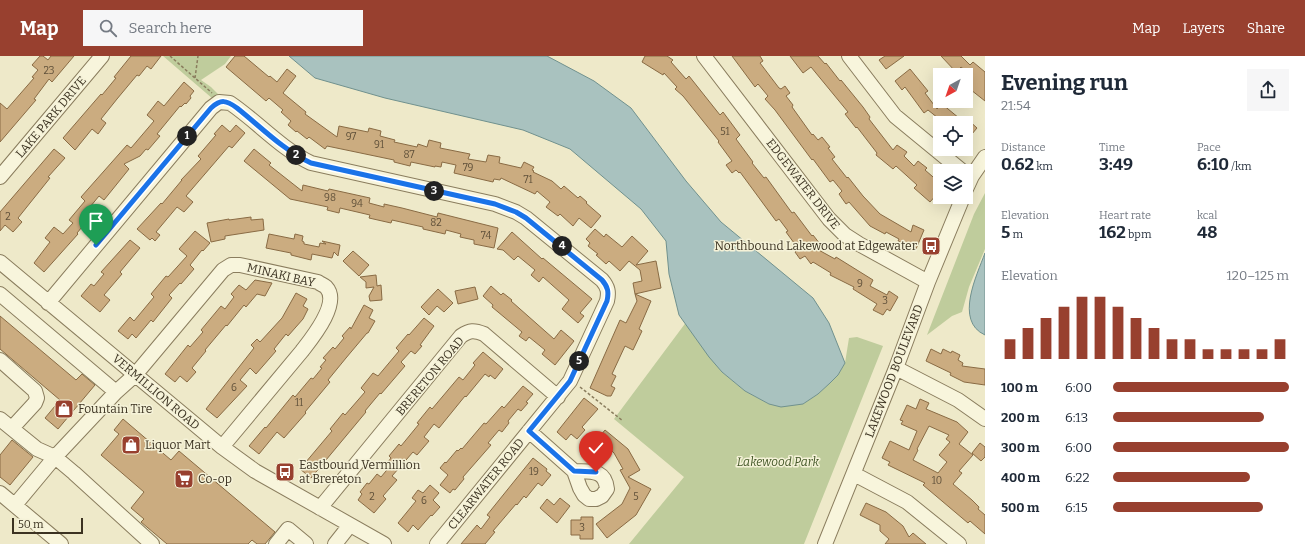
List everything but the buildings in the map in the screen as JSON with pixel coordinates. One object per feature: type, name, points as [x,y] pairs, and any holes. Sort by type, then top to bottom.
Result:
[{"type":"street","name":"LAKE PARK DRIVE","points":[[0,177],[102,56]]},
{"type":"street","name":"EDGEWATER DRIVE","points":[[704,56],[829,219],[845,235],[859,244],[928,282]]},
{"type":"street","points":[[849,56],[895,116],[956,164]]},
{"type":"street","points":[[48,302],[211,108],[219,102]]},
{"type":"street","name":"CLEARWATER ROAD","points":[[219,102],[230,103],[288,149],[311,163],[495,204],[516,212],[536,225],[602,280],[607,287],[609,294],[607,301],[570,381],[437,544]]},
{"type":"street","points":[[973,167],[985,156]]},
{"type":"street","name":"LAKEWOOD BOULEVARD","points":[[825,544],[960,204]]},
{"type":"street","name":"VERMILLION ROAD","points":[[0,262],[222,447],[255,471],[384,544]]},
{"type":"street","name":"MINAKI BAY","points":[[135,375],[223,270],[231,265],[240,265],[318,282],[325,286],[330,293],[331,302],[326,315],[313,336],[222,447]]},
{"type":"street","points":[[0,294],[44,333],[86,365],[116,392]]},
{"type":"street","name":"BRERETON ROAD","points":[[320,508],[461,336],[468,331],[475,330],[484,334],[558,397]]},
{"type":"street","points":[[0,360],[35,391],[37,398],[35,403],[12,428]]},
{"type":"street","points":[[896,368],[958,400],[985,419]]},
{"type":"street","points":[[15,505],[55,457],[116,392],[135,375]]},
{"type":"street","points":[[0,419],[37,449],[55,457],[74,472],[152,544]]},
{"type":"street","points":[[529,431],[574,471]]},
{"type":"street","points":[[854,474],[907,502],[959,544]]},
{"type":"street","points":[[0,493],[61,544]]},
{"type":"street","points":[[335,544],[350,525]]},
{"type":"street","points":[[276,544],[288,530],[306,544]]},
{"type":"path","points":[[170,56],[196,78],[214,95],[219,102]]},
{"type":"path","points":[[196,78],[198,56]]},
{"type":"path","points":[[576,383],[623,421]]},
{"type":"green space","points":[[163,56],[231,56],[225,64],[201,80],[220,96],[213,99]]},
{"type":"green space","points":[[985,193],[985,249],[969,287],[962,312],[952,316],[927,335],[974,214]]},
{"type":"green space","name":"Lakewood Park","points":[[687,321],[695,337],[722,372],[745,391],[769,404],[803,404],[818,394],[838,375],[845,363],[849,338],[857,337],[883,346],[804,544],[629,544],[684,477],[614,419]]},
{"type":"water","points":[[289,56],[547,56],[594,81],[631,108],[686,181],[721,222],[813,298],[829,323],[845,363],[838,375],[830,383],[818,394],[803,404],[781,407],[769,404],[745,391],[722,372],[709,357],[679,315],[669,274],[666,241],[641,209],[570,149],[523,130],[385,98],[315,78]]},
{"type":"water","points":[[985,253],[985,335],[976,328],[971,319],[969,309],[973,285]]},
{"type":"place","name":"Northbound Lakewood at Edgewater","points":[[931,246]]},
{"type":"place","name":"Fountain Tire","points":[[64,409]]},
{"type":"place","name":"Liquor Mart","points":[[131,445]]},
{"type":"place","name":"Eastbound Vermillion at Brereton","points":[[285,472]]},
{"type":"place","name":"Co-op","points":[[184,479]]},
{"type":"route","points":[[96,245],[211,108],[219,102],[224,101],[237,108],[288,149],[311,163],[495,204],[516,212],[536,225],[602,280],[607,287],[609,294],[607,301],[570,381],[529,431],[574,471],[596,472]]}]
